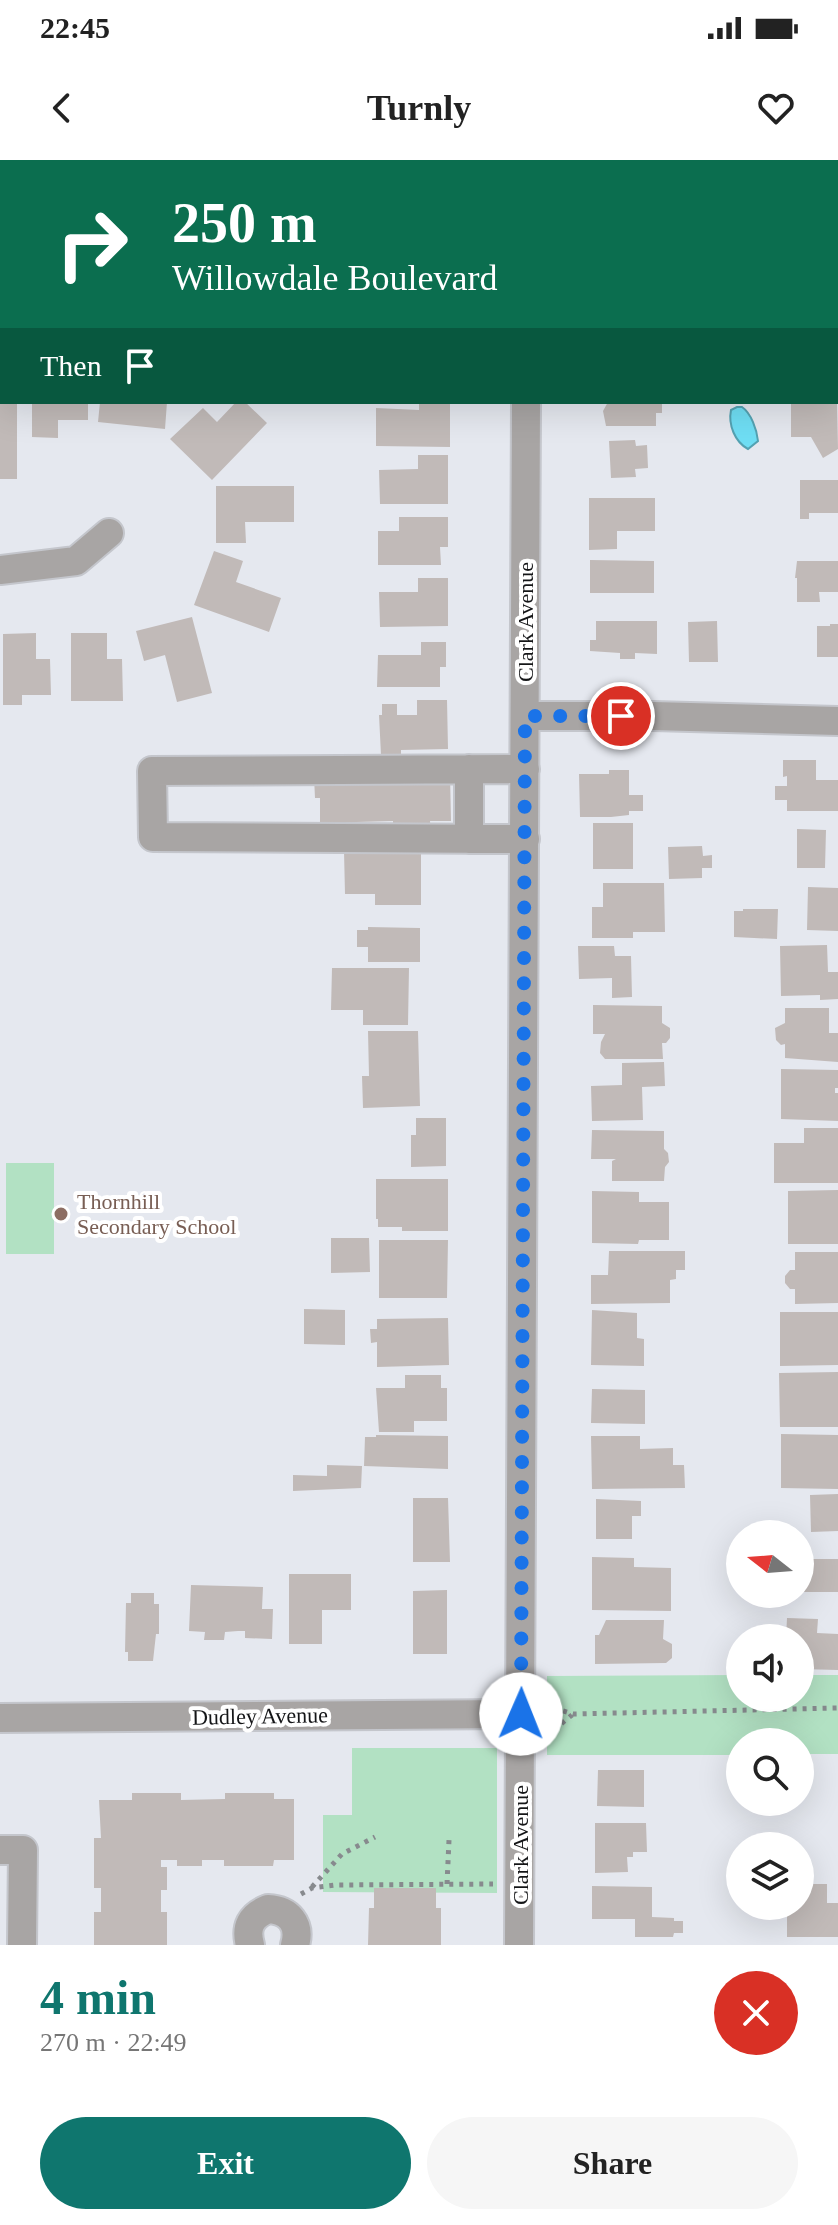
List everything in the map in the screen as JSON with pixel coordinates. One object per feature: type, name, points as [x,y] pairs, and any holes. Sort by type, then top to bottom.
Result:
[{"type":"street","name":"Clark Avenue","points":[[519,1945],[530,1709],[526,404]]},
{"type":"street","points":[[0,570],[76,561],[109,533]]},
{"type":"street","points":[[525,716],[838,721]]},
{"type":"street","points":[[469,769],[469,839]]},
{"type":"street","points":[[525,769],[152,771],[153,837],[525,839]]},
{"type":"street","name":"Dudley Avenue","points":[[0,1718],[530,1709]]},
{"type":"street","points":[[0,1850],[23,1850],[22,1945]]},
{"type":"street","points":[[250,1945],[247,1935],[253,1918],[268,1909],[285,1912],[296,1926],[295,1945]]},
{"type":"path","points":[[530,1709],[573,1714],[838,1708]]},
{"type":"path","points":[[538,1743],[573,1714]]},
{"type":"path","points":[[277,1909],[312,1888],[342,1854],[375,1837]]},
{"type":"path","points":[[447,1884],[449,1840]]},
{"type":"path","points":[[312,1888],[495,1884]]},
{"type":"green space","points":[[6,1163],[54,1163],[54,1254],[6,1254]]},
{"type":"green space","points":[[726,1675],[726,1712],[814,1712],[814,1675],[838,1675],[838,1754],[814,1754],[814,1728],[726,1728],[726,1755],[547,1755],[547,1676]]},
{"type":"green space","points":[[352,1748],[497,1748],[497,1893],[323,1892],[323,1815],[352,1815]]},
{"type":"water","points":[[737,407],[748,413],[756,432],[758,441],[748,449],[736,438],[732,427],[731,410]]},
{"type":"building","points":[[0,404],[17,404],[17,479],[0,479]]},
{"type":"building","points":[[32,404],[88,404],[88,420],[58,420],[58,438],[32,437]]},
{"type":"building","points":[[100,404],[167,404],[165,429],[98,422]]},
{"type":"building","points":[[234,404],[247,404],[267,423],[212,480],[170,439],[203,408],[217,422]]},
{"type":"building","points":[[419,404],[450,404],[450,447],[376,446],[376,408],[419,410]]},
{"type":"building","points":[[607,404],[662,404],[662,413],[656,413],[656,426],[606,426],[603,411]]},
{"type":"building","points":[[791,404],[837,404],[838,449],[823,458],[811,437],[791,437]]},
{"type":"building","points":[[635,440],[636,446],[647,445],[648,468],[635,469],[636,477],[611,478],[609,441]]},
{"type":"building","points":[[418,455],[448,455],[448,504],[380,504],[379,470],[418,469]]},
{"type":"building","points":[[800,480],[838,480],[838,513],[809,513],[809,519],[800,519]]},
{"type":"building","points":[[216,486],[294,486],[294,522],[245,522],[246,543],[216,543]]},
{"type":"building","points":[[589,498],[655,498],[655,531],[617,531],[617,549],[589,550]]},
{"type":"building","points":[[399,517],[448,517],[448,547],[440,547],[441,565],[378,565],[378,531],[399,531]]},
{"type":"building","points":[[214,551],[243,561],[236,582],[281,598],[269,632],[194,605]]},
{"type":"building","points":[[590,560],[654,561],[654,593],[590,593]]},
{"type":"building","points":[[797,561],[838,561],[838,592],[819,592],[820,602],[797,602]]},
{"type":"building","points":[[418,578],[448,578],[448,626],[380,627],[379,592],[418,592]]},
{"type":"building","points":[[192,617],[212,693],[177,702],[165,655],[144,661],[136,631]]},
{"type":"building","points":[[596,621],[657,621],[657,654],[635,653],[635,659],[620,659],[620,653],[590,651],[590,640],[596,640]]},
{"type":"building","points":[[717,621],[718,662],[689,662],[688,622]]},
{"type":"building","points":[[838,624],[838,657],[817,657],[817,626]]},
{"type":"building","points":[[36,633],[36,659],[50,659],[51,695],[22,695],[22,705],[3,705],[3,634]]},
{"type":"building","points":[[71,633],[107,633],[107,659],[122,659],[123,701],[71,701]]},
{"type":"building","points":[[421,642],[446,642],[446,667],[440,667],[440,687],[377,687],[378,655],[421,655]]},
{"type":"building","points":[[417,700],[447,700],[448,749],[401,750],[401,756],[381,755],[379,715],[382,715],[382,704],[397,704],[397,715],[417,715]]},
{"type":"building","points":[[783,760],[816,760],[816,780],[838,780],[838,811],[787,811],[787,800],[775,800],[775,786],[787,786],[787,776],[783,777]]},
{"type":"building","points":[[609,770],[629,770],[629,795],[643,795],[643,811],[629,811],[629,815],[611,817],[580,817],[579,774],[609,774]]},
{"type":"building","points":[[450,774],[451,821],[430,821],[431,834],[393,835],[393,821],[320,823],[320,798],[315,798],[314,777]]},
{"type":"building","points":[[593,823],[633,823],[633,869],[593,869]]},
{"type":"building","points":[[797,829],[826,830],[825,868],[797,868]]},
{"type":"building","points":[[702,846],[703,856],[712,855],[712,868],[702,868],[702,878],[669,879],[668,847]]},
{"type":"building","points":[[421,850],[421,905],[375,905],[375,894],[345,894],[344,851]]},
{"type":"building","points":[[603,883],[664,883],[665,932],[633,932],[633,938],[592,938],[592,907],[603,907]]},
{"type":"building","points":[[808,887],[838,888],[838,931],[807,930]]},
{"type":"building","points":[[778,909],[777,939],[734,937],[734,911]]},
{"type":"building","points":[[368,927],[420,928],[420,962],[368,962],[368,947],[357,947],[357,930],[368,930]]},
{"type":"building","points":[[827,945],[828,972],[838,972],[838,999],[820,1000],[820,995],[781,996],[780,946]]},
{"type":"building","points":[[578,946],[614,946],[615,956],[631,956],[632,997],[612,998],[612,978],[579,979]]},
{"type":"building","points":[[332,968],[409,968],[408,1025],[363,1025],[363,1010],[331,1010]]},
{"type":"building","points":[[593,1005],[662,1006],[662,1023],[670,1028],[670,1038],[662,1043],[663,1059],[605,1059],[600,1053],[605,1034],[593,1034]]},
{"type":"building","points":[[785,1008],[829,1008],[829,1033],[838,1033],[838,1062],[785,1058],[785,1044],[781,1045],[776,1040],[775,1028],[785,1023]]},
{"type":"building","points":[[368,1031],[418,1031],[420,1106],[363,1108],[362,1076],[369,1076]]},
{"type":"building","points":[[664,1062],[665,1086],[642,1087],[643,1120],[592,1121],[591,1086],[622,1085],[622,1063]]},
{"type":"building","points":[[781,1069],[838,1070],[835,1093],[838,1093],[838,1121],[781,1119]]},
{"type":"building","points":[[416,1118],[446,1118],[446,1166],[411,1167],[411,1135],[416,1135]]},
{"type":"building","points":[[804,1128],[838,1128],[838,1183],[774,1183],[774,1143],[804,1143]]},
{"type":"building","points":[[592,1130],[664,1131],[664,1149],[669,1162],[665,1167],[664,1181],[612,1181],[612,1161],[616,1159],[591,1159]]},
{"type":"building","points":[[376,1179],[448,1179],[448,1231],[402,1231],[402,1227],[378,1227]]},
{"type":"building","points":[[838,1190],[838,1244],[788,1244],[788,1191]]},
{"type":"building","points":[[592,1191],[639,1192],[639,1202],[669,1202],[669,1240],[639,1240],[638,1244],[592,1243]]},
{"type":"building","points":[[331,1238],[369,1238],[370,1272],[331,1273]]},
{"type":"building","points":[[379,1240],[448,1240],[447,1298],[379,1298]]},
{"type":"building","points":[[609,1251],[685,1251],[685,1270],[676,1270],[676,1279],[670,1280],[670,1303],[591,1304],[591,1275],[608,1275]]},
{"type":"building","points":[[795,1252],[838,1252],[838,1303],[795,1304],[795,1289],[790,1289],[785,1283],[785,1276],[790,1270],[795,1270]]},
{"type":"building","points":[[304,1309],[345,1310],[345,1345],[304,1344]]},
{"type":"building","points":[[592,1310],[637,1313],[637,1338],[644,1339],[644,1366],[591,1365]]},
{"type":"building","points":[[780,1312],[838,1312],[838,1365],[780,1366]]},
{"type":"building","points":[[448,1318],[449,1365],[377,1367],[377,1342],[371,1343],[370,1329],[377,1329],[377,1319]]},
{"type":"building","points":[[838,1372],[838,1427],[780,1427],[779,1373]]},
{"type":"building","points":[[405,1375],[441,1375],[441,1388],[447,1388],[447,1421],[414,1421],[414,1432],[379,1432],[376,1388],[405,1388]]},
{"type":"building","points":[[592,1389],[645,1390],[645,1424],[591,1423]]},
{"type":"building","points":[[781,1434],[838,1435],[838,1489],[781,1488]]},
{"type":"building","points":[[448,1436],[448,1469],[364,1466],[365,1437]]},
{"type":"building","points":[[591,1436],[640,1436],[640,1449],[673,1448],[673,1465],[684,1465],[685,1488],[592,1489]]},
{"type":"building","points":[[327,1465],[362,1466],[361,1488],[293,1491],[293,1475],[327,1476]]},
{"type":"building","points":[[838,1494],[838,1531],[814,1532],[810,1495]]},
{"type":"building","points":[[413,1498],[448,1498],[450,1562],[413,1562]]},
{"type":"building","points":[[596,1499],[641,1501],[641,1516],[632,1516],[632,1539],[596,1539]]},
{"type":"building","points":[[592,1557],[634,1558],[634,1567],[671,1568],[671,1611],[592,1610]]},
{"type":"building","points":[[814,1559],[838,1559],[838,1592],[814,1592]]},
{"type":"building","points":[[289,1574],[351,1574],[351,1610],[322,1610],[322,1644],[289,1644]]},
{"type":"building","points":[[191,1585],[263,1587],[262,1609],[273,1609],[272,1639],[245,1638],[245,1631],[238,1631],[225,1632],[224,1640],[204,1640],[205,1632],[189,1631]]},
{"type":"building","points":[[447,1590],[447,1654],[413,1654],[413,1591]]},
{"type":"building","points":[[131,1593],[154,1593],[154,1604],[159,1604],[159,1634],[156,1634],[153,1661],[128,1661],[128,1652],[125,1652],[126,1603],[131,1603]]},
{"type":"building","points":[[787,1618],[818,1619],[817,1633],[838,1634],[838,1670],[814,1669],[814,1624],[787,1624]]},
{"type":"building","points":[[606,1620],[664,1620],[663,1639],[672,1644],[672,1658],[666,1663],[595,1664],[595,1635],[599,1635]]},
{"type":"building","points":[[598,1770],[644,1770],[644,1807],[597,1806]]},
{"type":"building","points":[[132,1793],[181,1793],[181,1800],[225,1799],[225,1793],[274,1793],[274,1799],[294,1799],[294,1860],[274,1860],[273,1866],[224,1866],[224,1860],[202,1860],[202,1866],[177,1866],[177,1860],[161,1860],[161,1867],[167,1867],[167,1890],[161,1890],[161,1912],[167,1912],[167,1945],[94,1945],[94,1912],[101,1912],[101,1888],[94,1888],[94,1838],[101,1838],[99,1800],[132,1800]]},
{"type":"building","points":[[595,1823],[646,1823],[647,1852],[633,1852],[633,1857],[627,1857],[628,1872],[595,1873]]},
{"type":"building","points":[[814,1884],[827,1884],[827,1903],[838,1903],[838,1937],[787,1937],[787,1920],[814,1920]]},
{"type":"building","points":[[592,1886],[652,1887],[652,1917],[683,1921],[683,1933],[674,1933],[673,1937],[635,1937],[635,1919],[592,1919]]},
{"type":"building","points":[[374,1888],[436,1888],[436,1908],[441,1908],[441,1945],[368,1945],[369,1908],[374,1908]]},
{"type":"place","name":"Thornhill Secondary School","points":[[61,1214]]},
{"type":"route","points":[[521,1714],[525,716],[621,716]]}]
